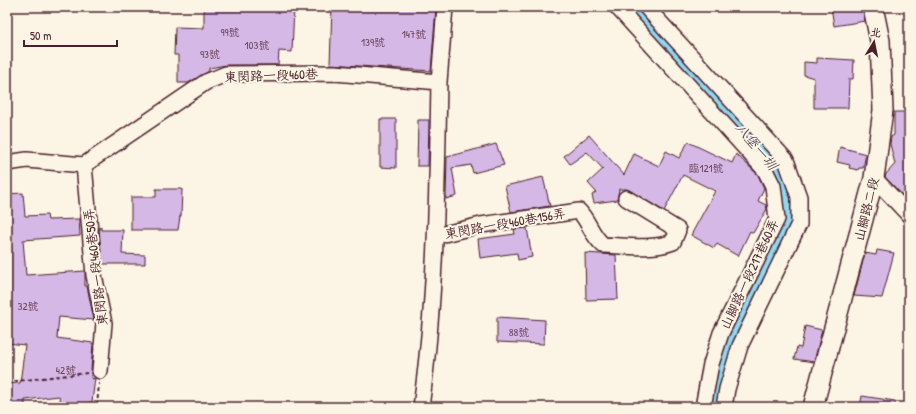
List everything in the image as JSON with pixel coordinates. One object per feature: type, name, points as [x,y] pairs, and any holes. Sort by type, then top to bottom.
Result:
[{"type":"main road","name":"山腳路二段","points":[[813,407],[874,178],[883,110],[880,41],[873,7]]},
{"type":"lane","points":[[439,82],[445,7]]},
{"type":"lane","name":"山腳路一段217巷60弄","points":[[617,7],[765,170],[773,186],[777,219],[721,333],[711,364],[703,407]]},
{"type":"lane","points":[[646,7],[786,160],[800,196],[799,224],[740,346],[727,389],[724,407]]},
{"type":"lane","name":"東閔路一段460巷","points":[[84,165],[206,82],[226,74],[335,73],[439,82]]},
{"type":"lane","name":"東閔路一段460巷156弄","points":[[421,407],[428,357],[436,236],[439,82]]},
{"type":"lane","points":[[7,163],[27,160],[84,165]]},
{"type":"lane","name":"東閔路一段460巷50弄","points":[[84,165],[94,275],[104,323],[100,371]]},
{"type":"lane","points":[[874,178],[909,215]]},
{"type":"lane","name":"東閔路一段460巷156弄","points":[[436,236],[481,225],[579,211],[586,219],[593,235],[603,245],[651,246],[665,245],[674,242],[678,230],[626,198]]},
{"type":"path","points":[[7,382],[100,371],[97,406]]},
{"type":"building","points":[[204,7],[294,7],[292,52],[279,51],[278,65],[226,65],[209,68],[209,71],[188,83],[178,83],[178,55],[174,55],[175,27],[204,28]]},
{"type":"building","points":[[332,7],[436,7],[431,71],[330,64]]},
{"type":"building","points":[[831,7],[862,7],[865,21],[834,26]]},
{"type":"building","points":[[817,58],[854,60],[853,79],[849,79],[848,108],[814,108],[814,78],[804,75],[804,62],[817,63]]},
{"type":"building","points":[[894,112],[909,112],[909,192],[904,197],[885,177],[895,164],[890,144],[891,137],[894,135]]},
{"type":"building","points":[[380,119],[396,119],[396,168],[380,167]]},
{"type":"building","points":[[418,120],[429,120],[428,166],[417,166]]},
{"type":"building","points":[[589,135],[624,175],[634,154],[659,166],[666,151],[679,158],[688,142],[732,163],[736,154],[758,175],[764,188],[758,201],[766,205],[767,209],[753,233],[750,231],[738,256],[717,244],[714,248],[691,235],[715,191],[683,175],[664,211],[627,189],[619,189],[617,200],[594,203],[592,195],[596,192],[588,183],[603,169],[587,152],[570,164],[564,156]]},
{"type":"building","points":[[496,144],[504,165],[473,173],[471,165],[452,168],[457,196],[446,199],[447,157]]},
{"type":"building","points":[[840,147],[866,154],[863,168],[859,168],[858,170],[849,168],[850,165],[837,162]]},
{"type":"building","points":[[543,177],[550,206],[511,212],[505,186]]},
{"type":"building","points":[[156,189],[182,189],[181,216],[178,230],[131,230],[131,197],[156,197]]},
{"type":"building","points":[[23,193],[25,216],[47,215],[48,220],[79,219],[80,236],[23,240],[26,275],[85,271],[85,286],[87,286],[94,320],[59,317],[57,338],[93,343],[91,370],[92,379],[95,378],[92,402],[74,406],[73,403],[61,404],[59,396],[25,400],[25,405],[7,407],[7,384],[20,383],[25,345],[7,343],[7,194]]},
{"type":"building","points":[[101,227],[101,230],[123,230],[122,254],[145,255],[145,264],[102,264],[99,228]]},
{"type":"building","points":[[527,228],[532,257],[518,260],[517,253],[480,258],[478,239],[515,234],[514,229]]},
{"type":"building","points":[[877,250],[894,253],[882,298],[854,296],[865,253],[876,255]]},
{"type":"building","points":[[585,253],[616,255],[618,299],[586,300]]},
{"type":"building","points":[[497,317],[545,320],[544,344],[497,342]]},
{"type":"building","points":[[805,326],[822,330],[814,362],[794,359],[797,347],[801,348]]},
{"type":"building","points":[[862,396],[895,401],[895,407],[860,407]]},
{"type":"waterway","name":"八堡一圳","points":[[628,7],[766,151],[783,178],[789,205],[785,226],[732,334],[722,364],[713,407]]}]
